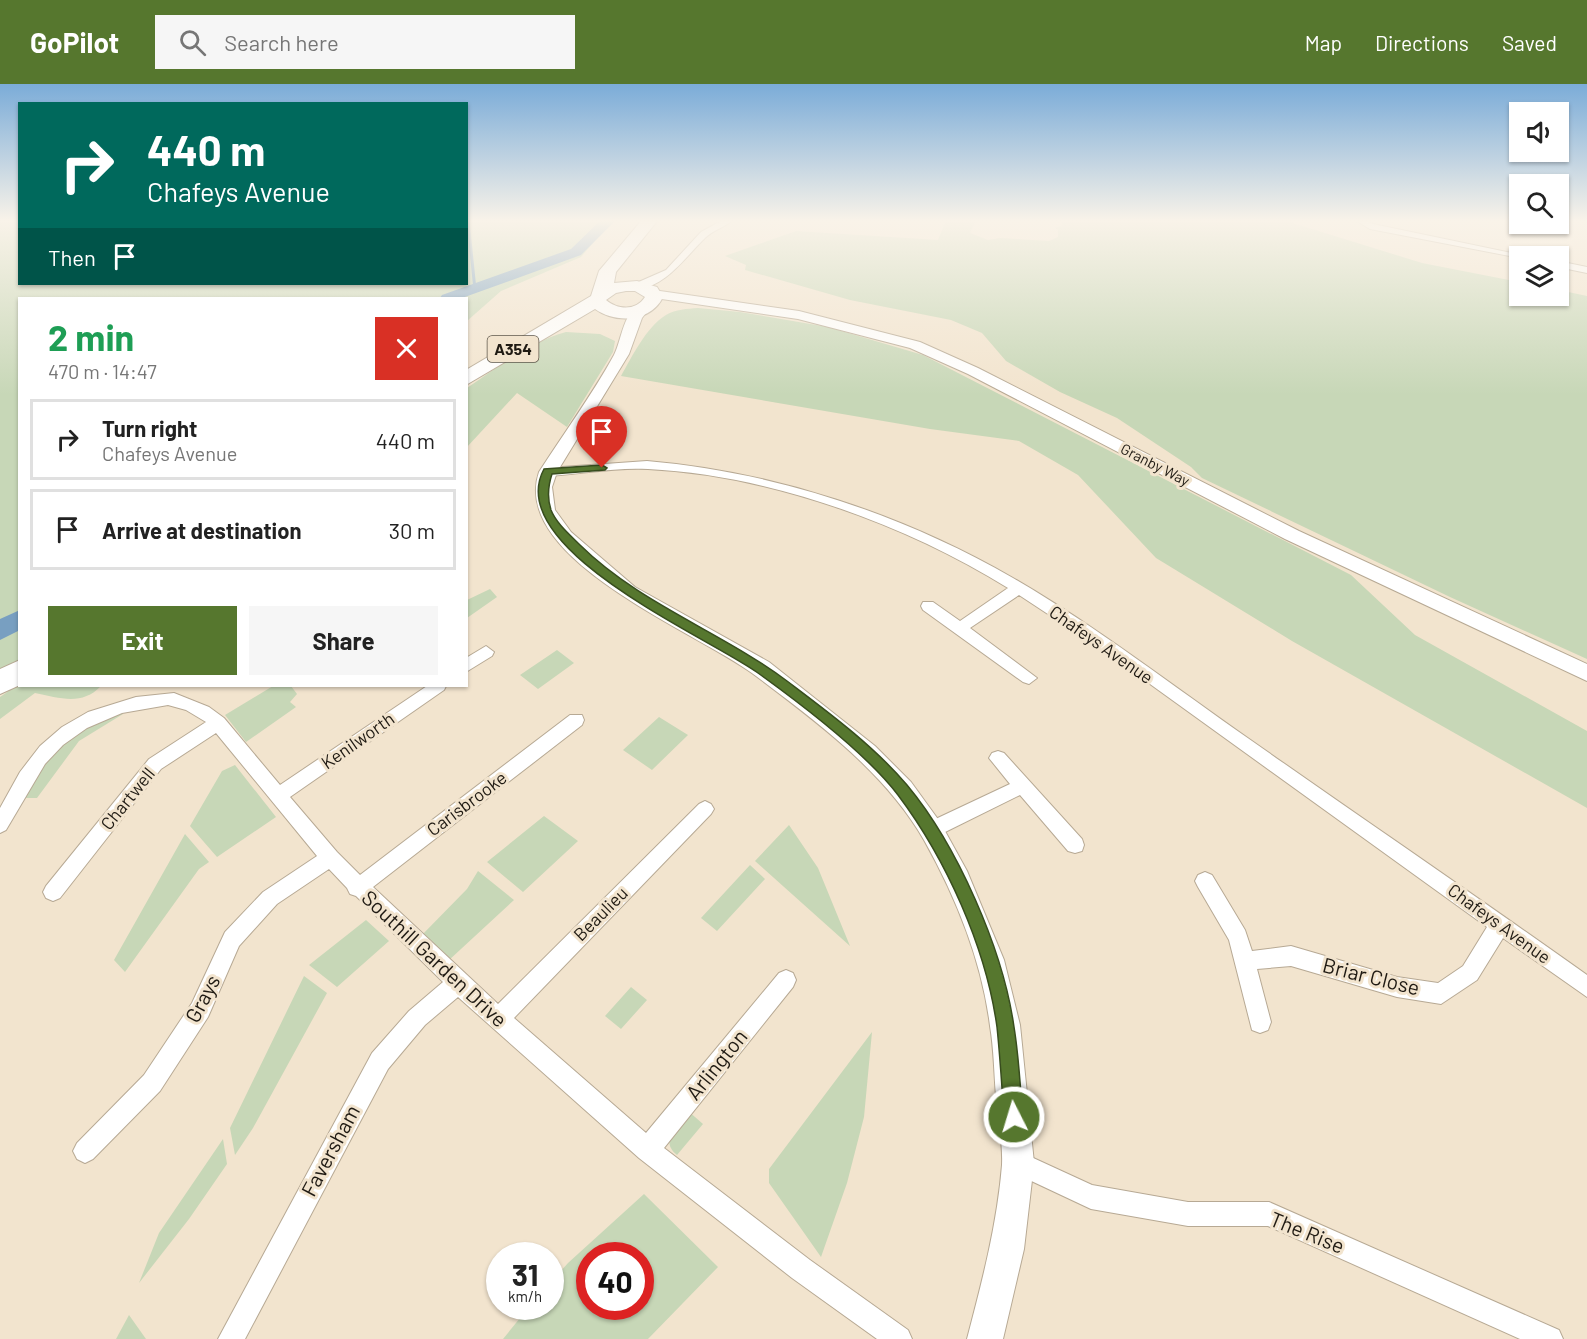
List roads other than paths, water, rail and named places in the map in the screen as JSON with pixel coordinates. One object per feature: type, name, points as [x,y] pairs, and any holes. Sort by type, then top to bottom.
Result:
[{"type":"highway","points":[[604,279],[600,296],[601,306],[620,318]]},
{"type":"highway","points":[[620,279],[644,296]]},
{"type":"highway","name":"A354","points":[[468,379],[600,296],[644,296]]},
{"type":"highway","name":"A354","points":[[561,322],[620,318],[644,296]]},
{"type":"highway","points":[[0,682],[18,671]]},
{"type":"street","points":[[644,296],[661,279]]},
{"type":"street","name":"Granby Way","points":[[644,296],[799,315],[915,345],[946,358],[1292,535],[1587,673]]},
{"type":"street","points":[[620,318],[622,354],[548,472],[543,487],[546,510],[564,536],[592,563],[628,592],[760,668],[816,710],[867,753],[902,789],[931,830],[958,879],[990,960],[1005,1025],[1018,1163],[1007,1249],[985,1339]]},
{"type":"street","name":"Chafeys Avenue","points":[[548,472],[625,465],[660,466],[796,492],[881,519],[972,561],[1019,588],[1587,987]]},
{"type":"street","points":[[960,628],[1019,588]]},
{"type":"street","points":[[928,606],[1029,678]]},
{"type":"street","points":[[468,665],[486,652]]},
{"type":"street","name":"Kenilworth","points":[[278,796],[437,687]]},
{"type":"street","name":"Southill Garden Drive","points":[[0,825],[29,773],[45,752],[68,731],[95,716],[120,706],[177,692],[218,723],[357,888],[498,1019],[647,1150],[801,1269],[899,1339]]},
{"type":"street","name":"Carisbrooke","points":[[357,888],[576,720]]},
{"type":"street","name":"Chartwell","points":[[54,892],[155,764],[218,723]]},
{"type":"street","points":[[998,758],[1075,845]]},
{"type":"street","points":[[931,830],[1023,786]]},
{"type":"street","name":"Beaulieu","points":[[498,1019],[705,809]]},
{"type":"street","name":"Grays","points":[[85,1151],[152,1083],[200,1010],[232,939],[270,898],[330,858]]},
{"type":"street","points":[[1205,881],[1238,937],[1260,1022]]},
{"type":"street","name":"Briar Close","points":[[1245,961],[1291,956],[1397,987],[1441,994],[1470,973],[1500,924]]},
{"type":"street","name":"Arlington","points":[[647,1150],[786,980]]},
{"type":"street","name":"Faversham","points":[[231,1339],[380,1061],[417,1018],[458,983]]},
{"type":"street","name":"The Rise","points":[[1018,1163],[1091,1197],[1188,1214],[1269,1214],[1551,1339]]},
{"type":"waterway","points":[[474,279],[475,290]]},
{"type":"waterway","points":[[451,297],[502,279]]},
{"type":"waterway","points":[[0,631],[18,619]]}]
